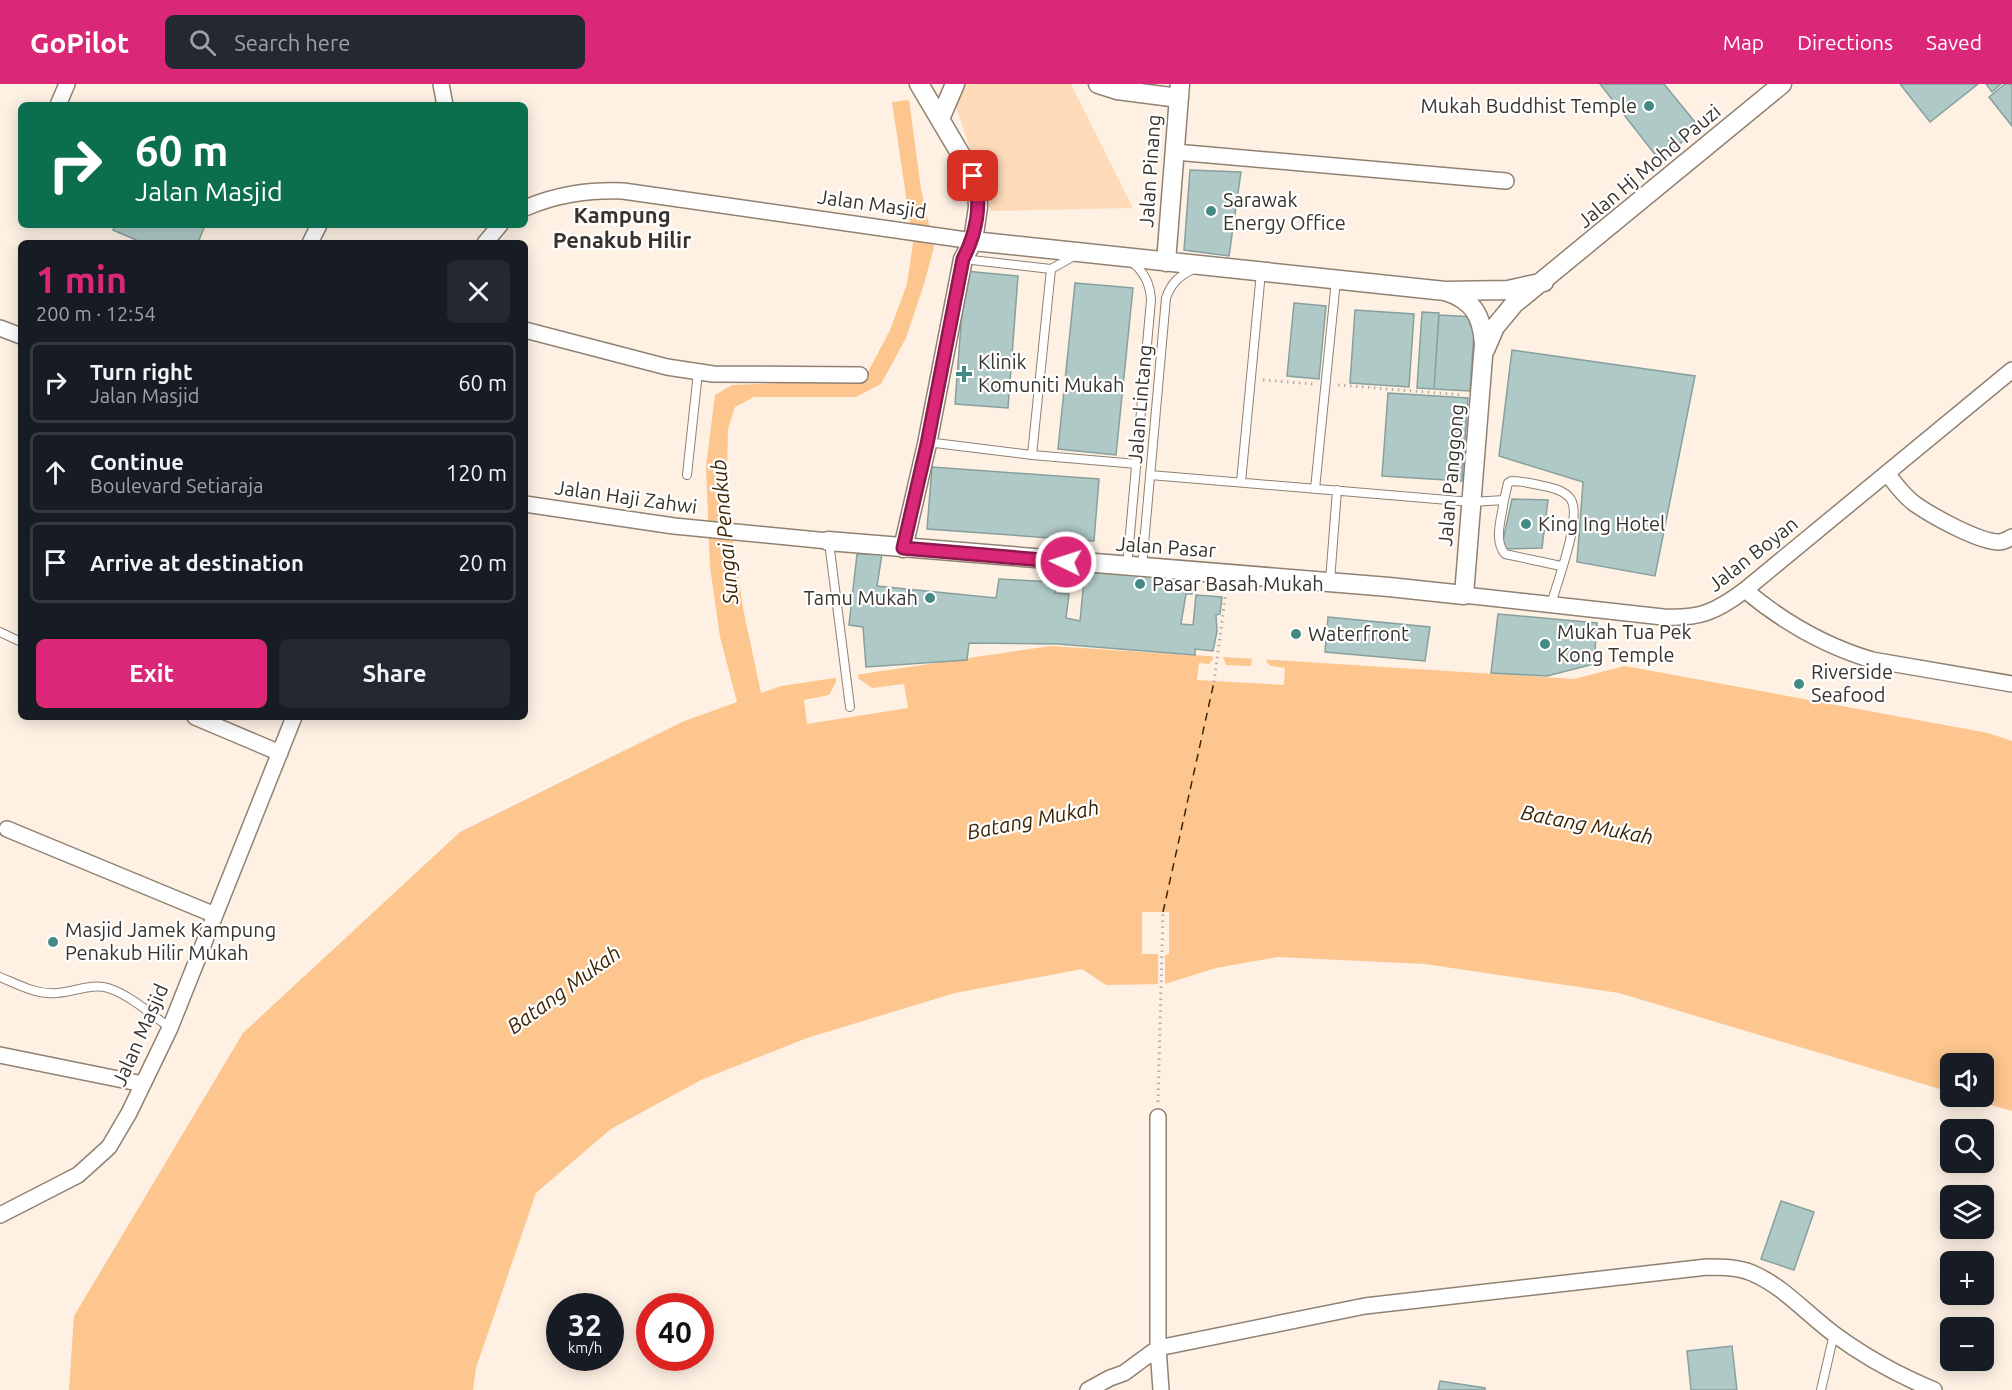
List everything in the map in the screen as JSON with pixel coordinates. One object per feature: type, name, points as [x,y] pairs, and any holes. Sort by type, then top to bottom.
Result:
[{"type":"street","points":[[58,102],[67,84]]},
{"type":"street","points":[[441,84],[444,102]]},
{"type":"street","points":[[903,548],[927,442],[963,259],[973,241],[978,207],[977,186],[967,165],[919,84]]},
{"type":"street","points":[[940,119],[955,84]]},
{"type":"street","points":[[1098,84],[1117,90],[1179,91]]},
{"type":"street","name":"Jalan Hj Mohd Pauzi","points":[[1544,282],[1782,84]]},
{"type":"street","name":"Jalan Pinang","points":[[1166,261],[1179,91]]},
{"type":"street","points":[[1174,152],[1506,181]]},
{"type":"street","name":"Jalan Masjid","points":[[528,207],[560,195],[579,191],[623,191],[973,241]]},
{"type":"street","points":[[973,241],[1445,291],[1508,290],[1544,282]]},
{"type":"street","name":"Jalan Panggong","points":[[1483,358],[1488,341],[1504,314],[1544,282]]},
{"type":"street","name":"Jalan Panggong","points":[[1445,291],[1464,299],[1476,311],[1483,333],[1483,358],[1464,595]]},
{"type":"street","points":[[0,328],[18,335]]},
{"type":"street","points":[[528,331],[667,367],[698,372],[860,375]]},
{"type":"street","name":"Jalan Boyan","points":[[1464,595],[1686,618],[1706,614],[1726,605],[1745,590],[2012,370]]},
{"type":"street","points":[[1887,473],[1902,492],[1935,517],[1993,541],[2003,542],[2012,537]]},
{"type":"street","name":"Jalan Haji Zahwi","points":[[528,504],[674,526],[828,541]]},
{"type":"street","name":"Jalan Pasar","points":[[828,541],[1464,595]]},
{"type":"street","points":[[1745,590],[1789,624],[1851,654],[1872,660],[2012,684]]},
{"type":"street","points":[[202,720],[280,753]]},
{"type":"street","name":"Jalan Masjid","points":[[0,1215],[78,1175],[102,1156],[129,1113],[170,1028],[293,720]]},
{"type":"street","points":[[7,829],[215,915]]},
{"type":"street","points":[[0,1055],[143,1084]]},
{"type":"street","points":[[1158,1117],[1158,1348],[1161,1390]]},
{"type":"street","points":[[1088,1390],[1124,1373],[1158,1348],[1365,1306],[1707,1267],[1730,1267],[1751,1272],[1768,1281],[1834,1334],[1883,1367],[1934,1390]]},
{"type":"lane","points":[[963,259],[1051,268],[1082,252]]},
{"type":"lane","name":"Jalan Lintang","points":[[1126,257],[1144,273],[1151,300],[1137,464],[1134,567]]},
{"type":"lane","name":"Jalan Lintang","points":[[1134,567],[1150,475],[1166,298],[1177,279],[1186,272],[1206,266]]},
{"type":"lane","points":[[1032,455],[1051,268]]},
{"type":"lane","points":[[1241,482],[1261,272]]},
{"type":"lane","points":[[1315,489],[1336,280]]},
{"type":"lane","points":[[687,475],[698,372]]},
{"type":"lane","points":[[927,442],[1032,455],[1137,464]]},
{"type":"lane","points":[[1150,475],[1472,502],[1504,500]]},
{"type":"lane","points":[[1551,604],[1567,551],[1574,520],[1574,506],[1569,496],[1559,490],[1511,481],[1508,483],[1504,500],[1499,537],[1501,549],[1505,554],[1562,567]]},
{"type":"lane","points":[[1330,582],[1337,490]]},
{"type":"lane","points":[[828,541],[836,586],[850,707]]},
{"type":"lane","points":[[0,632],[18,641]]},
{"type":"lane","points":[[0,977],[26,989],[40,992],[56,993],[106,987],[121,994],[170,1028]]},
{"type":"lane","points":[[1821,1390],[1834,1334]]},
{"type":"path","points":[[1251,379],[1480,396]]},
{"type":"path","points":[[1214,682],[1228,574]]},
{"type":"path","points":[[1158,1117],[1163,912]]},
{"type":"shaded area","points":[[943,84],[1071,84],[1133,208],[991,211],[954,101]]},
{"type":"water","points":[[909,100],[921,189],[934,247],[906,338],[881,384],[856,397],[754,397],[735,407],[728,429],[727,477],[733,542],[743,608],[761,693],[781,686],[1050,646],[1574,679],[1625,666],[1988,733],[2012,741],[2012,1111],[1994,1106],[1994,1053],[1940,1053],[1940,1089],[1619,993],[1425,964],[1278,957],[1216,968],[1165,984],[1106,985],[1082,969],[955,993],[807,1038],[701,1080],[611,1129],[536,1193],[476,1368],[473,1390],[69,1390],[74,1316],[243,1033],[460,832],[682,722],[737,702],[720,637],[710,567],[706,466],[715,395],[732,385],[835,381],[867,374],[890,330],[907,284],[913,243],[892,102]]},
{"type":"pier","points":[[1213,654],[1222,654],[1226,665],[1251,666],[1252,656],[1266,657],[1267,663],[1271,666],[1285,668],[1284,685],[1197,680],[1199,663],[1209,664],[1213,659]]},
{"type":"pier","points":[[858,674],[859,679],[872,688],[904,684],[908,708],[807,724],[804,700],[829,695],[836,682],[836,677]]},
{"type":"pier","points":[[1142,912],[1169,912],[1169,954],[1165,955],[1165,987],[1158,987],[1158,954],[1142,954]]},
{"type":"building","name":"Mukah Buddhist Temple","points":[[1600,84],[1664,84],[1699,127],[1660,161]]},
{"type":"building","points":[[1900,84],[1978,84],[1930,122]]},
{"type":"building","points":[[1986,84],[2001,84],[1992,92]]},
{"type":"building","points":[[2005,84],[2012,84],[2012,126],[1989,97]]},
{"type":"building","name":"Sarawak Energy Office","points":[[1190,170],[1241,172],[1229,256],[1184,250]]},
{"type":"building","points":[[114,228],[204,228],[199,240],[136,240],[113,230]]},
{"type":"building","points":[[965,271],[1018,276],[1008,408],[955,404]]},
{"type":"building","points":[[1075,283],[1133,288],[1116,455],[1058,449]]},
{"type":"building","points":[[1294,303],[1326,306],[1319,379],[1287,376]]},
{"type":"building","points":[[1355,310],[1414,314],[1409,387],[1350,383]]},
{"type":"building","points":[[1422,312],[1439,313],[1434,389],[1417,388]]},
{"type":"building","points":[[1439,315],[1475,317],[1470,391],[1434,389]]},
{"type":"building","points":[[1512,350],[1695,376],[1655,576],[1577,562],[1583,482],[1499,456]]},
{"type":"building","points":[[1388,393],[1468,398],[1462,481],[1382,476]]},
{"type":"building","points":[[932,467],[1099,479],[1094,541],[927,529]]},
{"type":"building","name":"King Ing Hotel","points":[[1512,499],[1548,500],[1542,548],[1501,549]]},
{"type":"building","points":[[857,554],[882,554],[877,586],[996,598],[999,579],[1056,582],[1055,593],[1069,594],[1066,618],[1080,621],[1085,569],[1192,578],[1192,594],[1186,594],[1181,624],[1193,625],[1196,595],[1222,597],[1220,614],[1216,615],[1217,631],[1213,651],[1195,649],[1195,655],[1058,644],[969,643],[967,660],[866,667],[863,627],[849,625]]},
{"type":"building","name":"Mukah Tua Pek Kong Temple","points":[[1498,614],[1597,623],[1594,664],[1547,676],[1491,673]]},
{"type":"building","points":[[1328,617],[1430,627],[1425,661],[1325,652]]},
{"type":"building","points":[[1781,1201],[1814,1212],[1794,1270],[1761,1259]]},
{"type":"building","points":[[1732,1346],[1737,1390],[1691,1390],[1687,1351]]},
{"type":"building","points":[[1440,1381],[1485,1388],[1485,1390],[1438,1390]]},
{"type":"ferry route","points":[[1163,912],[1214,682]]},
{"type":"place","name":"Mukah Buddhist Temple","points":[[1649,106]]},
{"type":"place","name":"Sarawak Energy Office","points":[[1211,211]]},
{"type":"place","name":"Klinik Komuniti Mukah","points":[[964,374]]},
{"type":"place","name":"King Ing Hotel","points":[[1526,524]]},
{"type":"place","name":"Pasar Basah Mukah","points":[[1140,584]]},
{"type":"place","name":"Tamu Mukah","points":[[930,598]]},
{"type":"place","name":"Waterfront","points":[[1296,634]]},
{"type":"place","name":"Mukah Tua Pek Kong Temple","points":[[1545,644]]},
{"type":"place","name":"Riverside Seafood","points":[[1799,684]]},
{"type":"place","name":"Masjid Jamek Kampung Penakub Hilir Mukah","points":[[53,942]]},
{"type":"district","name":"Kampung Penakub Hilir","points":[[622,228]]},
{"type":"route","points":[[973,176],[977,186],[978,207],[973,241],[963,259],[927,444],[903,548],[1066,562]]},
{"type":"water label","name":"Sungai Penakub","points":[[725,532]]},
{"type":"water label","name":"Batang Mukah","points":[[1033,820]]},
{"type":"water label","name":"Batang Mukah","points":[[1587,825]]},
{"type":"water label","name":"Batang Mukah","points":[[564,990]]}]
